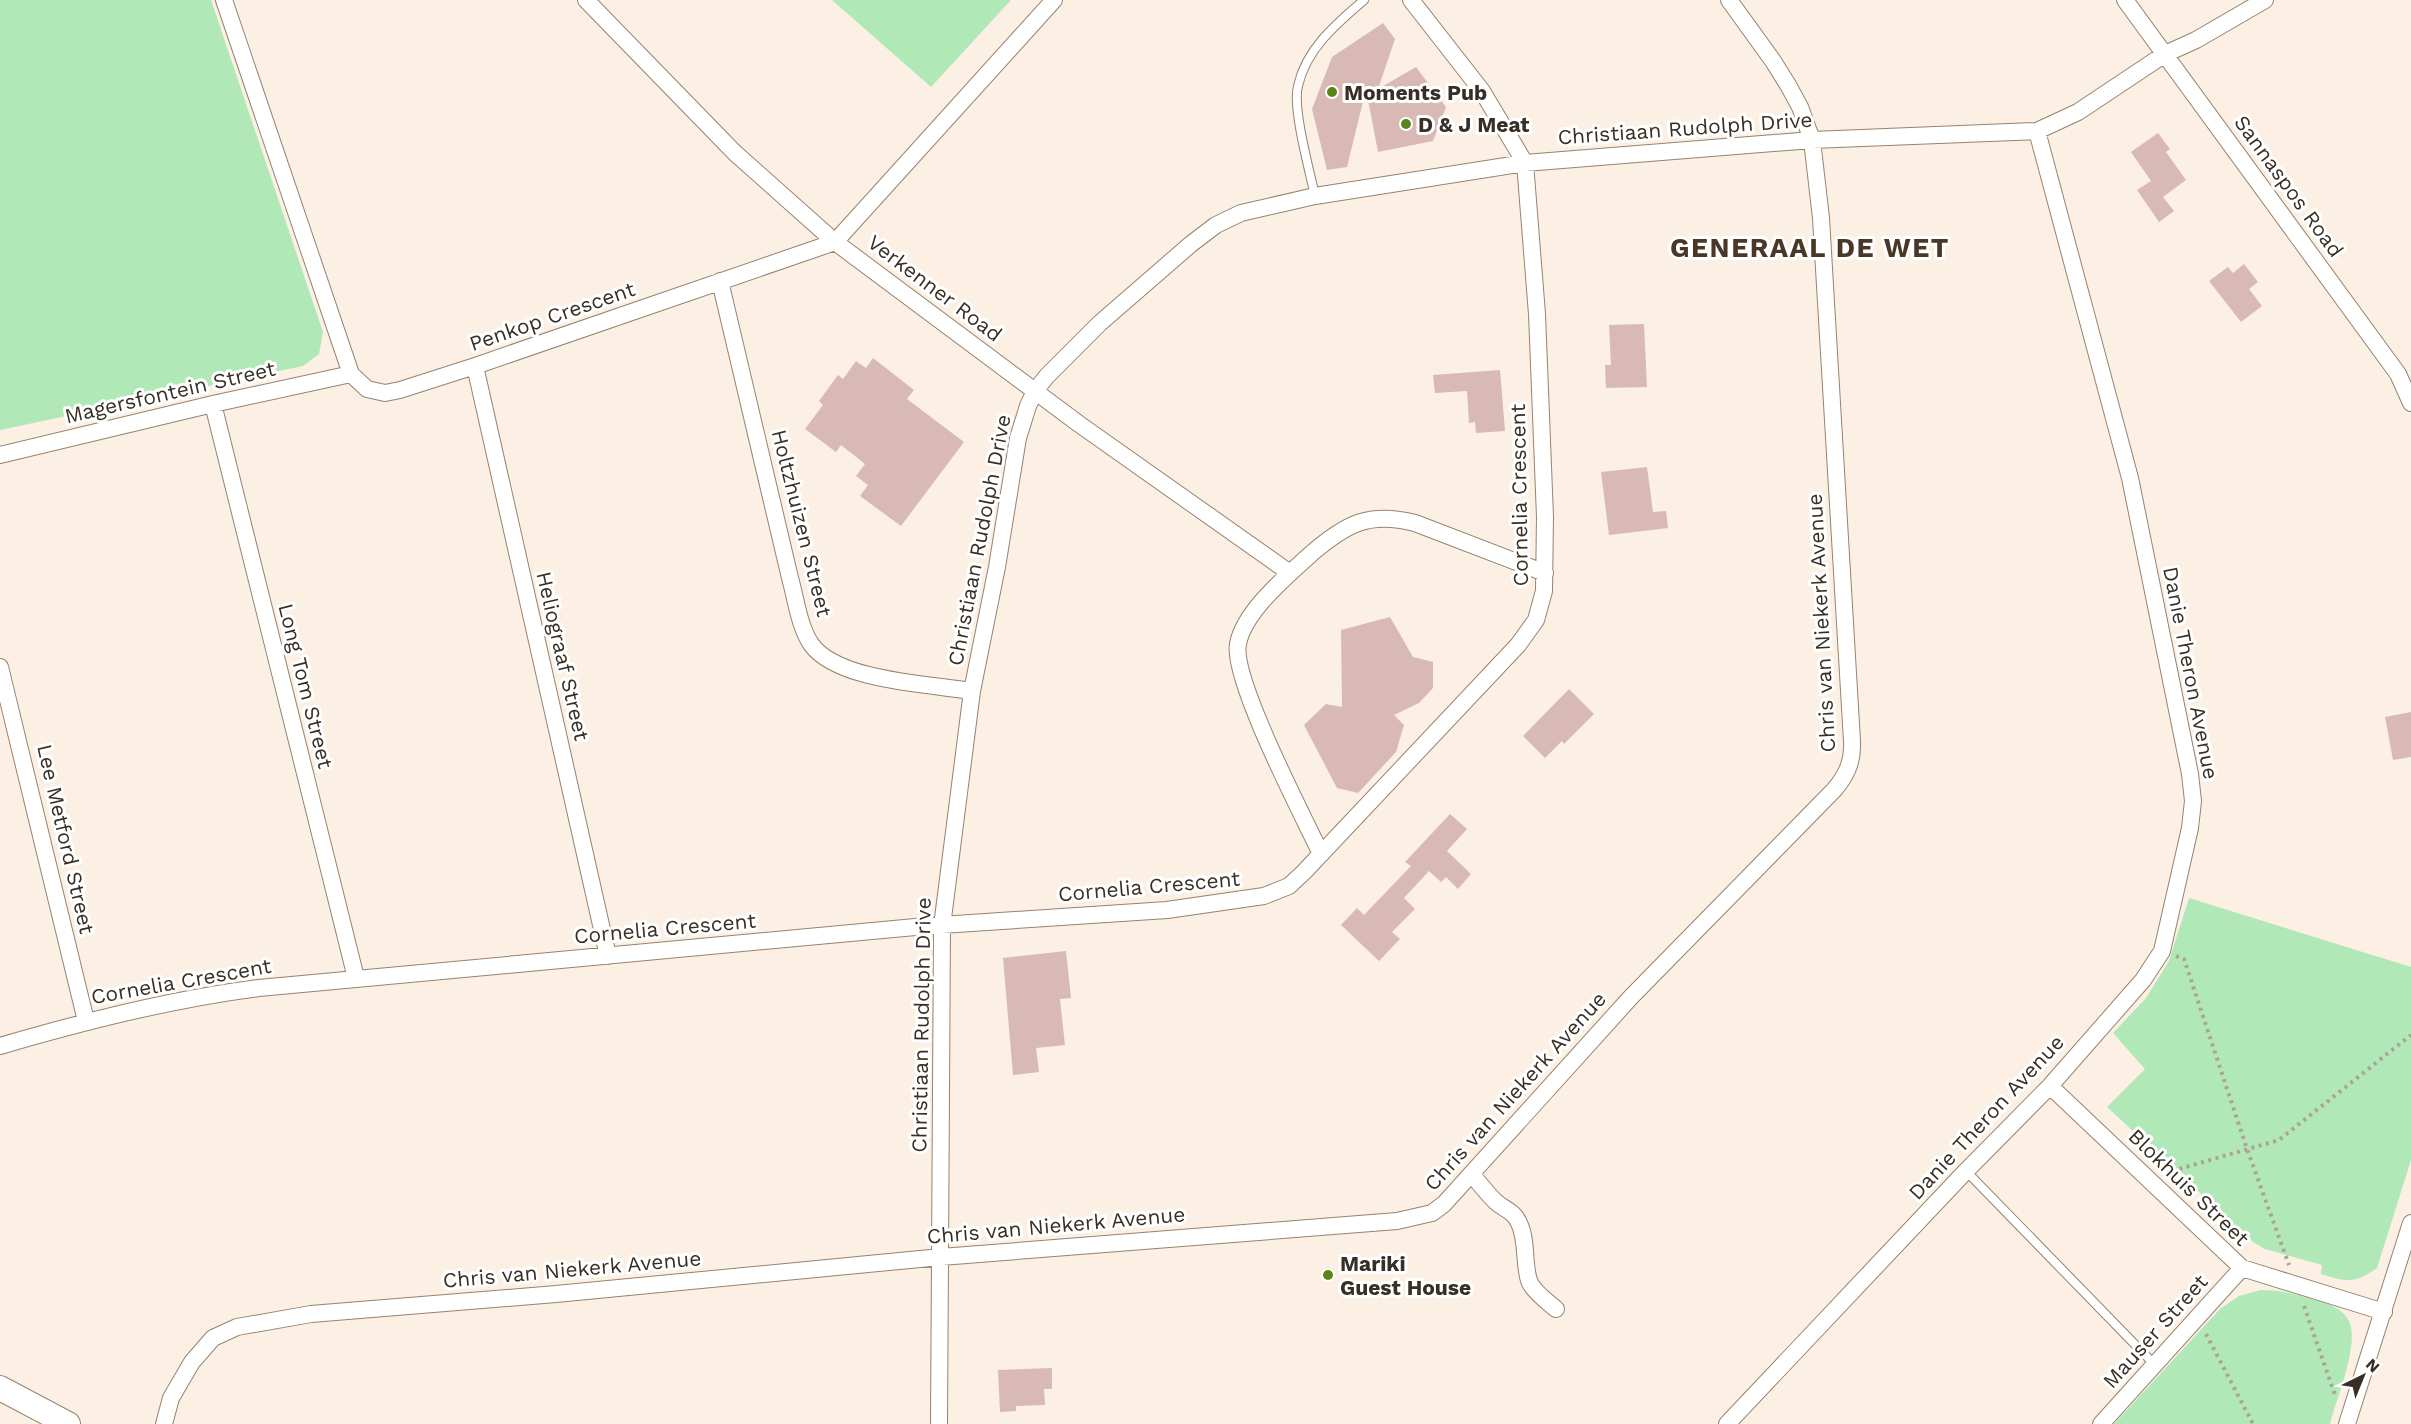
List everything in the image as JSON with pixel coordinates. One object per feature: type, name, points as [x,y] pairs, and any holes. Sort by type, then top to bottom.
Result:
[{"type":"street","points":[[224,0],[351,374]]},
{"type":"street","name":"Verkenner Road","points":[[586,0],[735,153],[836,242],[1035,391],[1290,573]]},
{"type":"street","name":"Penkop Crescent","points":[[351,374],[367,389],[385,393],[474,366],[836,242],[1054,0]]},
{"type":"street","name":"Cornelia Crescent","points":[[0,1046],[86,1021],[222,993],[356,978],[942,926],[1167,910],[1247,900],[1288,886],[1442,727],[1522,639],[1539,612],[1545,573],[1537,314],[1525,163],[1482,91],[1411,0]]},
{"type":"street","name":"Chris van Niekerk Avenue","points":[[164,1424],[171,1398],[192,1362],[213,1338],[237,1327],[311,1314],[579,1292],[941,1257],[1419,1217],[1432,1213],[1444,1204],[1631,997],[1828,798],[1845,776],[1851,763],[1842,555],[1821,218],[1812,140],[1800,107],[1788,85],[1729,0]]},
{"type":"street","name":"Sannaspos Road","points":[[2125,0],[2398,374],[2411,403]]},
{"type":"street","name":"Christiaan Rudolph Drive","points":[[939,1424],[942,926],[972,690],[997,567],[1018,438],[1035,391],[1068,354],[1100,323],[1216,225],[1241,213],[1315,196],[1525,163],[1812,140],[2037,131],[2078,112],[2165,54],[2196,40],[2265,0]]},
{"type":"street","name":"Danie Theron Avenue","points":[[1727,1424],[1966,1171],[2050,1086],[2143,980],[2162,951],[2190,828],[2193,801],[2190,774],[2130,478],[2037,131]]},
{"type":"street","name":"Holtzhuizen Street","points":[[720,281],[790,578],[809,641],[830,662],[847,669],[870,675],[972,690]]},
{"type":"street","name":"Heliograaf Street","points":[[474,366],[608,956]]},
{"type":"street","name":"Magersfontein Street","points":[[0,455],[351,374]]},
{"type":"street","name":"Long Tom Street","points":[[213,404],[356,978]]},
{"type":"street","points":[[1321,854],[1254,710],[1237,659],[1238,645],[1244,627],[1265,599],[1290,573],[1329,539],[1352,524],[1368,519],[1381,518],[1415,523],[1545,573]]},
{"type":"street","name":"Lee Metford Street","points":[[0,667],[86,1021]]},
{"type":"street","name":"Blokhuis Street","points":[[2050,1086],[2242,1268],[2384,1312]]},
{"type":"street","points":[[1471,1174],[1496,1202],[1507,1208],[1516,1218],[1523,1233],[1531,1284],[1538,1294],[1556,1309]]},
{"type":"street","points":[[2347,1424],[2411,1222]]},
{"type":"street","name":"Mauser Street","points":[[2101,1424],[2242,1268]]},
{"type":"street","points":[[0,1388],[68,1424]]},
{"type":"lane","points":[[1315,196],[1300,127],[1297,88],[1306,65],[1320,42],[1334,26],[1364,0]]},
{"type":"lane","points":[[1966,1171],[2155,1365]]},
{"type":"path","points":[[2162,951],[2184,959],[2247,1149],[2338,1402]]},
{"type":"path","points":[[2148,1178],[2279,1140],[2411,1035]]},
{"type":"path","points":[[2197,1317],[2253,1424]]},
{"type":"green space","points":[[0,0],[211,0],[323,332],[319,354],[303,366],[0,430]]},
{"type":"green space","points":[[832,0],[1011,0],[931,87]]},
{"type":"green space","points":[[2189,898],[2411,967],[2411,1160],[2377,1268],[2362,1277],[2344,1280],[2321,1274],[2322,1265],[2265,1249],[2253,1242],[2107,1107],[2145,1069],[2113,1033],[2146,998],[2169,961]]},
{"type":"green space","points":[[2261,1290],[2288,1293],[2325,1303],[2339,1310],[2349,1321],[2352,1343],[2346,1372],[2330,1424],[2114,1424],[2220,1309],[2239,1296]]},
{"type":"building","points":[[1383,23],[1395,39],[1378,89],[1416,67],[1446,107],[1433,141],[1378,152],[1366,89],[1347,167],[1327,170],[1312,109],[1332,57]]},
{"type":"building","points":[[2158,133],[2170,149],[2166,152],[2186,180],[2163,197],[2174,211],[2159,222],[2137,190],[2151,181],[2131,152]]},
{"type":"building","points":[[2244,264],[2258,282],[2249,289],[2262,306],[2241,322],[2209,281],[2228,267],[2233,273]]},
{"type":"building","points":[[1644,324],[1647,387],[1606,388],[1605,365],[1611,365],[1609,325]]},
{"type":"building","points":[[873,358],[914,390],[907,399],[964,442],[901,526],[860,496],[868,485],[856,476],[865,464],[841,445],[836,452],[805,429],[823,405],[819,401],[838,375],[843,379],[856,361],[866,368]]},
{"type":"building","points":[[1500,370],[1505,431],[1476,433],[1475,422],[1469,423],[1467,391],[1435,393],[1433,375]]},
{"type":"building","points":[[1647,467],[1653,512],[1666,511],[1668,528],[1609,535],[1601,472]]},
{"type":"building","points":[[1390,617],[1413,657],[1433,662],[1433,688],[1419,703],[1394,715],[1404,725],[1396,752],[1358,793],[1337,788],[1304,725],[1326,704],[1342,707],[1341,630]]},
{"type":"building","points":[[1569,689],[1594,714],[1564,744],[1562,741],[1545,758],[1523,736]]},
{"type":"building","points":[[2411,712],[2411,757],[2393,760],[2385,717]]},
{"type":"building","points":[[1450,814],[1467,829],[1447,851],[1471,874],[1458,889],[1446,877],[1441,882],[1429,871],[1404,898],[1415,909],[1392,932],[1400,939],[1379,961],[1341,925],[1357,908],[1364,915],[1411,866],[1405,862]]},
{"type":"building","points":[[1066,951],[1071,998],[1060,999],[1065,1045],[1036,1048],[1039,1072],[1013,1075],[1003,958]]},
{"type":"building","points":[[1052,1368],[1052,1389],[1044,1389],[1045,1405],[1016,1406],[1016,1411],[1000,1412],[998,1370]]},
{"type":"place","name":"Moments Pub","points":[[1332,92]]},
{"type":"place","name":"D & J Meat","points":[[1406,124]]},
{"type":"place","name":"Mariki Guest House","points":[[1328,1275]]},
{"type":"district","name":"GENERAAL DE WET","points":[[1810,248]]}]
